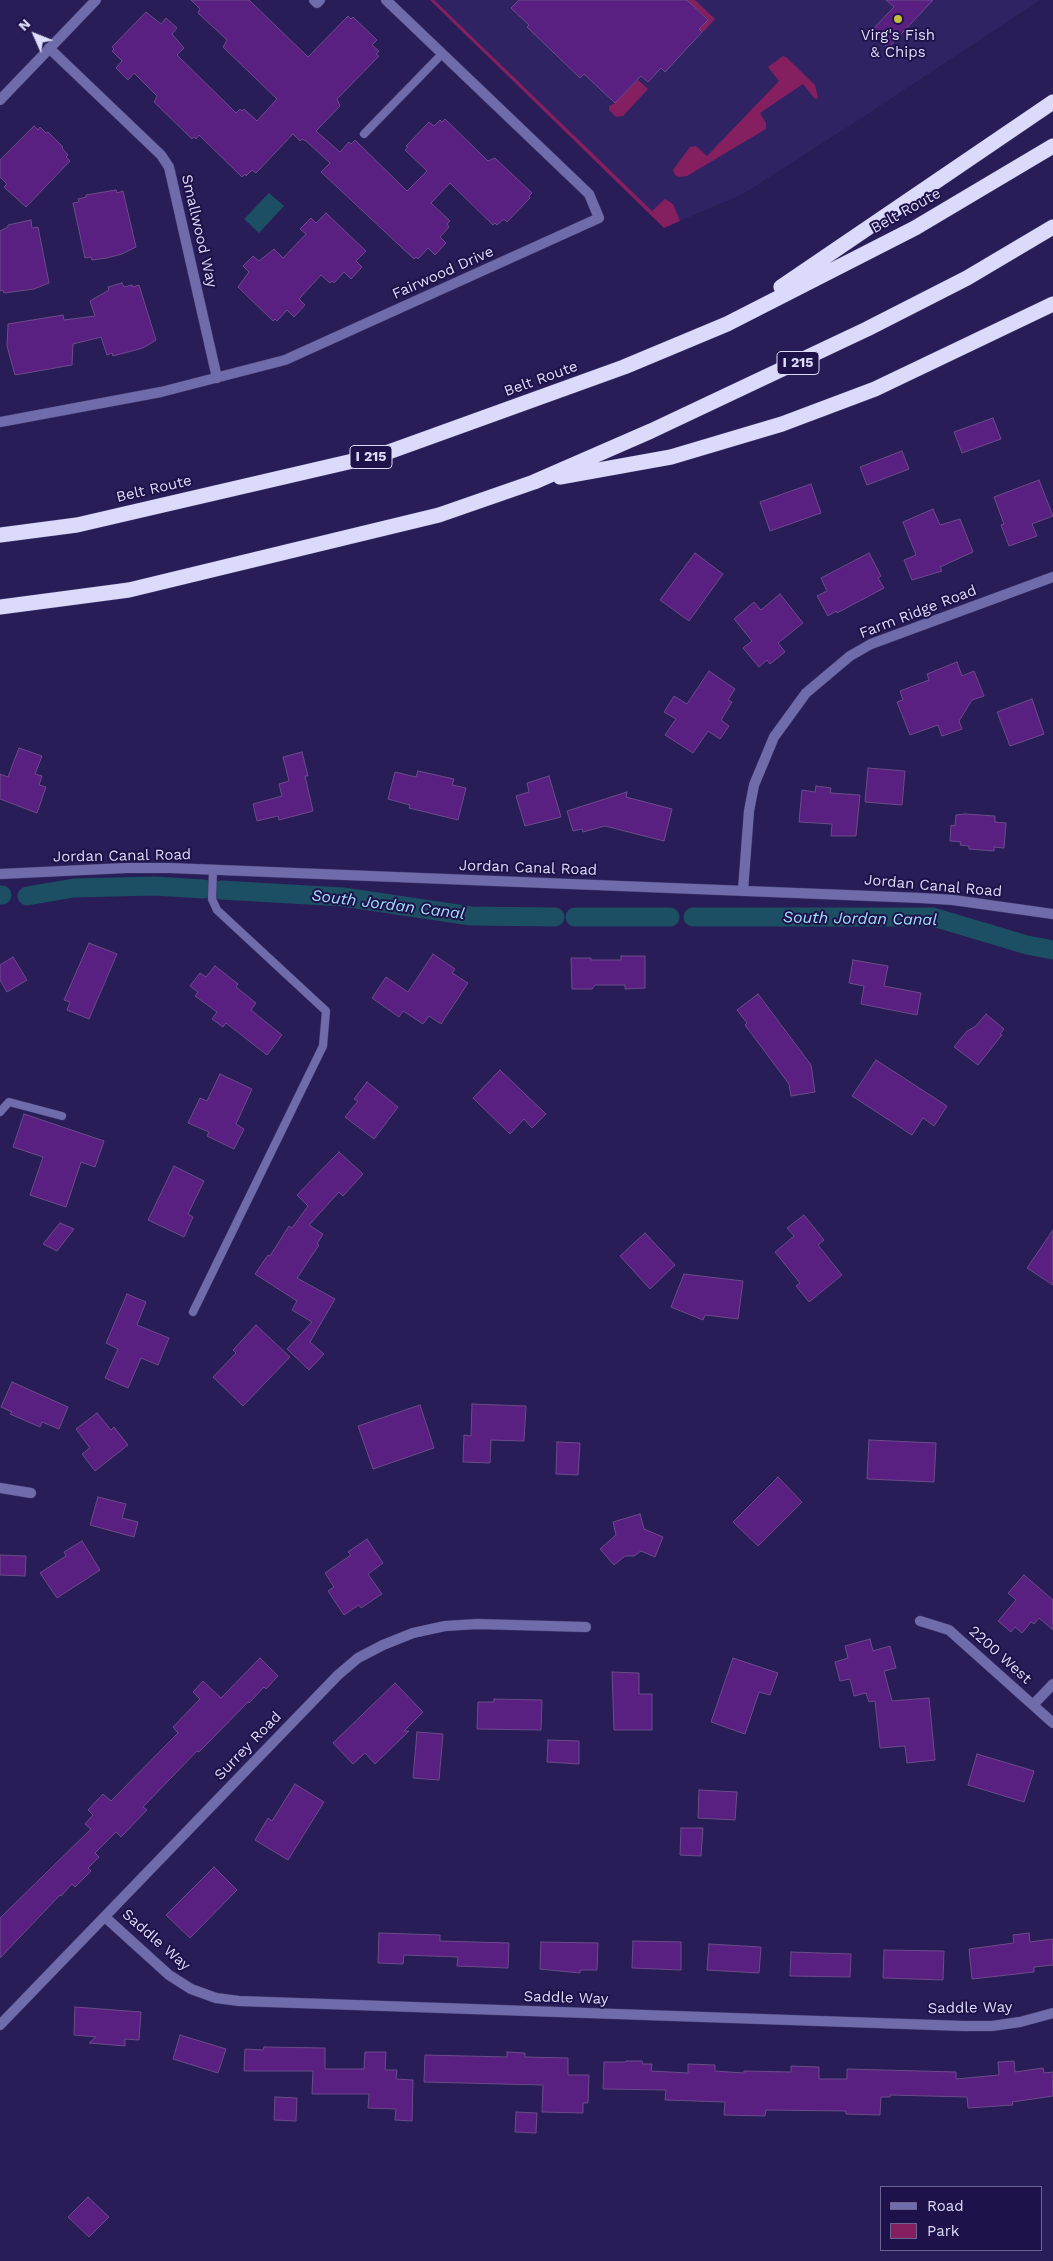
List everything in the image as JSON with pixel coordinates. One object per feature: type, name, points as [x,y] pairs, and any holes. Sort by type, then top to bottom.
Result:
[{"type":"highway","points":[[727,324],[1053,102]]},
{"type":"highway","name":"Belt Route","points":[[0,535],[77,524],[383,454],[624,367],[727,324],[916,228],[1053,146]]},
{"type":"highway","name":"I 215","points":[[0,607],[129,590],[439,515],[534,482],[651,431],[867,329],[967,278],[1053,227]]},
{"type":"highway","points":[[534,482],[671,457],[782,424],[875,388],[1053,304]]},
{"type":"street","points":[[0,100],[96,0]]},
{"type":"street","points":[[314,0],[317,3],[320,0]]},
{"type":"street","name":"Fairwood Drive","points":[[0,422],[124,399],[285,360],[599,218],[589,194],[386,0]]},
{"type":"street","name":"Smallwood Way","points":[[49,48],[161,155],[169,167],[217,378]]},
{"type":"street","name":"Farm Ridge Road","points":[[743,890],[748,812],[754,785],[774,737],[806,693],[827,673],[850,656],[871,644],[1053,577]]},
{"type":"street","name":"Jordan Canal Road","points":[[0,874],[126,868],[743,890],[953,900],[1053,914]]},
{"type":"street","points":[[0,1488],[31,1493]]},
{"type":"street","name":"2200 West","points":[[920,1621],[949,1630],[1053,1723]]},
{"type":"street","name":"Surrey Road","points":[[0,2025],[331,1682],[358,1658],[382,1644],[412,1633],[445,1626],[478,1624],[586,1627]]},
{"type":"street","points":[[1033,1705],[1053,1684]]},
{"type":"street","name":"Saddle Way","points":[[106,1916],[169,1975],[191,1989],[216,1998],[239,2001],[964,2026],[992,2026],[1053,2014]]},
{"type":"lane","points":[[364,134],[442,54]]},
{"type":"lane","points":[[193,1312],[322,1046],[326,1011],[217,910],[212,899],[213,870]]},
{"type":"lane","points":[[0,1112],[9,1102],[62,1116]]},
{"type":"shaded area","points":[[430,0],[1040,0],[743,194],[664,228]]},
{"type":"green space","points":[[430,0],[434,0],[652,211],[665,199],[673,204],[680,221],[664,228]]},
{"type":"green space","points":[[687,0],[695,0],[715,19],[703,32],[699,29],[708,19]]},
{"type":"green space","points":[[783,56],[815,85],[818,98],[815,99],[803,84],[760,113],[766,123],[766,129],[687,176],[679,177],[675,175],[673,170],[690,147],[696,146],[707,156],[779,81],[768,67]]},
{"type":"green space","points":[[638,80],[648,89],[623,116],[616,117],[609,110],[609,106],[615,103]]},
{"type":"water","points":[[269,193],[284,206],[259,233],[244,219]]},
{"type":"building","points":[[191,0],[249,0],[308,57],[348,16],[351,19],[353,17],[377,40],[372,45],[379,51],[376,54],[379,56],[337,99],[340,106],[316,131],[340,152],[349,142],[351,144],[355,140],[407,191],[427,171],[405,150],[408,147],[406,146],[429,122],[434,126],[440,120],[442,122],[445,119],[488,161],[495,158],[532,193],[529,196],[530,198],[507,222],[504,219],[497,225],[495,223],[493,225],[450,183],[431,203],[450,221],[447,224],[449,227],[440,237],[446,243],[435,255],[428,248],[418,259],[416,257],[414,259],[321,172],[330,163],[306,141],[302,139],[300,141],[293,134],[256,173],[252,170],[242,177],[199,135],[196,139],[194,137],[192,139],[154,102],[157,96],[134,73],[128,80],[116,68],[122,61],[112,51],[114,49],[112,47],[146,12],[161,24],[166,18],[177,28],[172,34],[184,48],[177,55],[236,113],[240,109],[242,111],[244,109],[257,121],[277,99],[223,47],[227,40],[198,13],[200,9]]},
{"type":"building","points":[[519,0],[687,0],[708,20],[699,29],[702,32],[665,72],[661,68],[648,82],[641,76],[615,103],[584,74],[580,78],[527,27],[529,25],[511,8]]},
{"type":"building","name":"Virg's Fish & Chips","points":[[886,0],[933,0],[888,48],[871,31],[894,7]]},
{"type":"building","points":[[34,126],[38,130],[40,127],[46,133],[48,132],[63,147],[68,155],[66,157],[70,161],[26,207],[4,187],[7,184],[0,177],[0,160]]},
{"type":"building","points":[[116,190],[117,193],[123,191],[136,247],[122,254],[107,258],[92,260],[91,257],[85,258],[73,203],[79,202],[78,199],[86,197],[86,195]]},
{"type":"building","points":[[326,213],[366,251],[356,261],[362,267],[351,279],[344,272],[334,283],[332,281],[330,283],[321,275],[299,299],[305,305],[294,317],[287,310],[277,321],[275,319],[273,321],[238,287],[249,272],[243,266],[253,256],[259,261],[274,249],[283,258],[306,234],[300,229],[311,218],[316,223]]},
{"type":"building","points":[[31,220],[32,228],[38,227],[49,283],[34,289],[4,293],[3,290],[0,291],[0,231],[8,227],[8,225]]},
{"type":"building","points":[[122,283],[124,287],[139,285],[156,340],[143,348],[113,356],[112,353],[107,355],[101,337],[73,344],[72,365],[15,375],[7,346],[8,324],[63,315],[64,320],[95,316],[90,301],[109,290],[108,287]]},
{"type":"building","points":[[993,418],[1001,439],[962,453],[954,432]]},
{"type":"building","points":[[902,451],[909,469],[867,485],[860,467]]},
{"type":"building","points":[[1039,480],[1053,516],[1032,524],[1037,536],[1009,546],[1001,525],[1004,524],[994,497]]},
{"type":"building","points":[[811,484],[821,513],[770,531],[760,502]]},
{"type":"building","points":[[933,509],[940,525],[960,519],[973,552],[940,567],[942,571],[912,580],[904,560],[916,555],[903,522]]},
{"type":"building","points":[[695,553],[723,574],[689,621],[660,600]]},
{"type":"building","points":[[869,553],[881,576],[878,578],[884,588],[828,616],[817,596],[827,591],[821,578]]},
{"type":"building","points":[[780,594],[803,623],[778,643],[785,652],[770,664],[767,660],[759,667],[743,648],[752,641],[734,619],[754,602],[761,610]]},
{"type":"building","points":[[957,662],[962,676],[974,671],[984,696],[972,700],[959,721],[962,729],[942,736],[938,725],[910,735],[897,702],[903,700],[900,691],[929,680],[927,674]]},
{"type":"building","points":[[709,671],[735,689],[728,700],[732,702],[721,720],[729,726],[720,739],[708,731],[693,753],[665,735],[676,719],[664,712],[674,696],[687,704]]},
{"type":"building","points":[[1032,699],[1044,734],[1010,746],[997,712]]},
{"type":"building","points":[[19,748],[42,756],[35,774],[42,776],[39,785],[46,787],[37,813],[0,799],[0,774],[8,777]]},
{"type":"building","points":[[302,752],[313,811],[279,820],[278,816],[257,821],[253,804],[282,796],[279,784],[289,781],[283,757]]},
{"type":"building","points":[[868,768],[905,771],[902,805],[865,802]]},
{"type":"building","points":[[418,771],[454,779],[452,785],[466,788],[458,820],[409,808],[410,805],[388,799],[395,772],[416,777]]},
{"type":"building","points":[[549,776],[561,817],[525,826],[516,796],[529,792],[527,783]]},
{"type":"building","points":[[816,786],[831,788],[830,793],[860,795],[856,836],[831,836],[832,824],[799,822],[802,790],[815,792]]},
{"type":"building","points":[[627,792],[626,797],[672,809],[664,841],[605,826],[583,832],[582,829],[573,831],[567,811]]},
{"type":"building","points":[[956,815],[995,816],[995,822],[1006,823],[1004,848],[994,847],[994,851],[969,849],[969,846],[960,845],[961,842],[950,841],[951,825],[955,826]]},
{"type":"building","points":[[89,943],[117,954],[89,1019],[67,1010],[70,1002],[64,1000]]},
{"type":"building","points":[[433,954],[455,969],[452,973],[468,983],[441,1024],[429,1016],[423,1024],[403,1011],[399,1017],[372,998],[386,977],[408,992]]},
{"type":"building","points":[[621,956],[645,956],[645,988],[625,989],[625,985],[595,985],[592,989],[572,989],[571,958],[621,960]]},
{"type":"building","points":[[13,957],[27,980],[7,992],[0,980],[0,965]]},
{"type":"building","points":[[853,960],[888,966],[884,986],[921,993],[917,1015],[861,1004],[864,986],[849,983]]},
{"type":"building","points":[[215,966],[238,984],[236,987],[256,1003],[251,1010],[282,1035],[267,1055],[226,1023],[223,1027],[212,1019],[217,1012],[195,996],[198,992],[190,986],[200,973],[206,977]]},
{"type":"building","points":[[758,994],[811,1065],[815,1092],[791,1096],[789,1084],[745,1025],[747,1023],[737,1010]]},
{"type":"building","points":[[986,1014],[1004,1029],[1000,1034],[1002,1035],[978,1065],[954,1047],[967,1031],[976,1026]]},
{"type":"building","points":[[876,1060],[947,1106],[934,1126],[923,1118],[912,1135],[852,1096]]},
{"type":"building","points":[[500,1070],[546,1114],[532,1128],[524,1119],[510,1134],[473,1098]]},
{"type":"building","points":[[220,1074],[252,1089],[236,1124],[244,1129],[234,1149],[207,1136],[209,1132],[188,1123],[200,1098],[207,1101]]},
{"type":"building","points":[[367,1082],[398,1107],[374,1139],[345,1117],[358,1101],[354,1099]]},
{"type":"building","points":[[24,1114],[104,1141],[95,1167],[81,1162],[66,1207],[30,1195],[43,1157],[13,1147]]},
{"type":"building","points":[[339,1152],[363,1174],[343,1196],[339,1192],[309,1225],[323,1234],[317,1244],[319,1245],[297,1278],[335,1299],[310,1342],[324,1354],[309,1370],[287,1349],[312,1322],[292,1310],[297,1301],[255,1274],[268,1255],[270,1256],[289,1226],[292,1228],[308,1206],[297,1195]]},
{"type":"building","points":[[174,1166],[204,1181],[188,1214],[193,1217],[184,1237],[148,1220]]},
{"type":"building","points":[[804,1215],[824,1240],[818,1245],[842,1275],[809,1302],[796,1286],[800,1283],[775,1252],[794,1236],[787,1228]]},
{"type":"building","points":[[60,1223],[74,1229],[57,1251],[43,1244]]},
{"type":"building","points":[[1053,1230],[1053,1285],[1027,1268]]},
{"type":"building","points":[[645,1233],[675,1265],[650,1289],[620,1256]]},
{"type":"building","points":[[684,1274],[743,1281],[738,1319],[705,1315],[703,1320],[671,1307]]},
{"type":"building","points":[[127,1294],[146,1302],[137,1325],[169,1338],[158,1365],[141,1358],[128,1388],[105,1378],[118,1349],[106,1343]]},
{"type":"building","points":[[256,1325],[290,1357],[243,1406],[213,1377],[236,1353],[233,1350]]},
{"type":"building","points":[[12,1382],[68,1407],[59,1429],[42,1422],[40,1427],[10,1414],[12,1412],[1,1407]]},
{"type":"building","points":[[472,1404],[526,1406],[524,1441],[491,1440],[490,1463],[463,1462],[464,1435],[471,1436]]},
{"type":"building","points":[[420,1405],[434,1448],[373,1469],[358,1426]]},
{"type":"building","points":[[97,1413],[111,1430],[114,1427],[128,1445],[95,1471],[82,1454],[90,1448],[76,1429]]},
{"type":"building","points":[[869,1440],[936,1443],[934,1482],[867,1479]]},
{"type":"building","points":[[557,1442],[580,1443],[578,1475],[556,1474]]},
{"type":"building","points":[[778,1477],[802,1502],[758,1546],[733,1522]]},
{"type":"building","points":[[98,1497],[126,1504],[122,1518],[138,1522],[134,1537],[90,1525]]},
{"type":"building","points":[[640,1514],[644,1529],[663,1537],[655,1557],[641,1551],[634,1556],[625,1556],[614,1565],[600,1549],[616,1535],[613,1522]]},
{"type":"building","points":[[367,1539],[383,1563],[368,1574],[382,1594],[361,1608],[359,1605],[344,1615],[328,1591],[334,1587],[325,1573],[351,1555],[348,1552]]},
{"type":"building","points":[[82,1541],[100,1570],[57,1598],[40,1573],[66,1556],[64,1552]]},
{"type":"building","points":[[0,1555],[26,1556],[25,1576],[0,1575]]},
{"type":"building","points":[[1024,1575],[1053,1600],[1053,1630],[1039,1618],[1034,1624],[1031,1622],[1022,1633],[1015,1627],[1011,1632],[998,1621],[1016,1600],[1008,1593]]},
{"type":"building","points":[[870,1639],[873,1651],[890,1646],[896,1668],[884,1671],[892,1701],[929,1698],[935,1760],[907,1763],[905,1746],[880,1748],[875,1701],[869,1702],[866,1693],[854,1696],[850,1679],[840,1681],[835,1662],[848,1658],[845,1646]]},
{"type":"building","points":[[260,1658],[278,1676],[266,1689],[264,1687],[248,1702],[199,1752],[197,1751],[143,1807],[147,1810],[121,1837],[116,1832],[95,1853],[99,1857],[88,1868],[91,1871],[75,1887],[72,1884],[60,1895],[0,1958],[0,1918],[91,1829],[85,1824],[93,1815],[88,1810],[103,1794],[111,1801],[178,1733],[173,1727],[200,1699],[193,1692],[203,1681],[221,1698]]},
{"type":"building","points":[[733,1658],[778,1673],[770,1695],[759,1692],[745,1734],[711,1722]]},
{"type":"building","points":[[612,1672],[639,1673],[639,1694],[652,1694],[652,1730],[614,1730]]},
{"type":"building","points":[[395,1683],[423,1712],[404,1731],[409,1731],[375,1764],[365,1753],[353,1764],[333,1743]]},
{"type":"building","points":[[494,1699],[542,1700],[541,1730],[477,1729],[478,1702],[494,1702]]},
{"type":"building","points":[[417,1732],[443,1734],[439,1780],[413,1778]]},
{"type":"building","points":[[548,1740],[579,1741],[579,1764],[547,1762]]},
{"type":"building","points":[[977,1754],[1034,1771],[1024,1802],[968,1785]]},
{"type":"building","points":[[295,1784],[324,1802],[288,1860],[255,1840],[268,1818],[272,1821]]},
{"type":"building","points":[[699,1790],[737,1792],[735,1820],[698,1818]]},
{"type":"building","points":[[681,1828],[703,1828],[701,1856],[680,1855]]},
{"type":"building","points":[[214,1867],[237,1890],[190,1938],[166,1915]]},
{"type":"building","points":[[379,1933],[440,1935],[440,1941],[509,1943],[508,1968],[457,1966],[458,1957],[404,1955],[403,1964],[378,1963]]},
{"type":"building","points":[[1029,1933],[1030,1942],[1053,1939],[1053,1965],[1034,1967],[1034,1972],[972,1979],[969,1949],[1014,1943],[1013,1935]]},
{"type":"building","points":[[633,1941],[681,1942],[681,1970],[632,1968]]},
{"type":"building","points":[[541,1942],[598,1943],[597,1970],[580,1970],[580,1973],[540,1969]]},
{"type":"building","points":[[709,1944],[761,1947],[759,1973],[707,1970]]},
{"type":"building","points":[[884,1950],[944,1951],[943,1980],[883,1978]]},
{"type":"building","points":[[791,1952],[851,1954],[850,1977],[790,1976]]},
{"type":"building","points":[[75,2007],[141,2012],[139,2040],[125,2039],[125,2046],[89,2043],[96,2037],[74,2035]]},
{"type":"building","points":[[180,2035],[226,2049],[218,2073],[173,2059]]},
{"type":"building","points":[[264,2047],[325,2048],[325,2069],[364,2069],[365,2052],[386,2052],[385,2070],[397,2070],[396,2079],[413,2080],[412,2121],[395,2120],[396,2109],[368,2108],[369,2094],[312,2094],[313,2071],[244,2071],[245,2049],[263,2050]]},
{"type":"building","points":[[507,2052],[525,2053],[525,2057],[568,2058],[568,2075],[589,2075],[588,2103],[583,2103],[583,2113],[542,2112],[543,2085],[424,2082],[425,2055],[507,2057]]},
{"type":"building","points":[[642,2061],[643,2064],[652,2064],[651,2071],[688,2073],[688,2064],[715,2065],[715,2071],[744,2073],[744,2071],[791,2072],[791,2066],[819,2067],[819,2079],[847,2079],[847,2069],[956,2072],[956,2079],[999,2075],[998,2062],[1014,2061],[1015,2072],[1043,2068],[1044,2073],[1053,2072],[1053,2096],[1012,2102],[1013,2105],[968,2108],[967,2097],[890,2095],[890,2097],[881,2097],[880,2115],[846,2114],[846,2111],[766,2110],[765,2116],[724,2115],[725,2102],[665,2100],[666,2090],[603,2089],[604,2062]]},
{"type":"building","points":[[275,2097],[297,2098],[296,2121],[274,2120]]},
{"type":"building","points":[[516,2112],[537,2113],[536,2133],[515,2132]]},
{"type":"building","points":[[88,2197],[109,2217],[89,2237],[68,2217]]},
{"type":"waterway","name":"South Jordan Canal","points":[[27,896],[74,888],[154,886],[204,889]]},
{"type":"waterway","name":"South Jordan Canal","points":[[221,890],[343,897],[471,916],[555,917]]},
{"type":"waterway","name":"South Jordan Canal","points":[[575,917],[670,917]]},
{"type":"waterway","name":"South Jordan Canal","points":[[693,917],[933,917],[1027,945],[1053,950]]},
{"type":"place","name":"Virg's Fish & Chips","points":[[898,19]]}]
